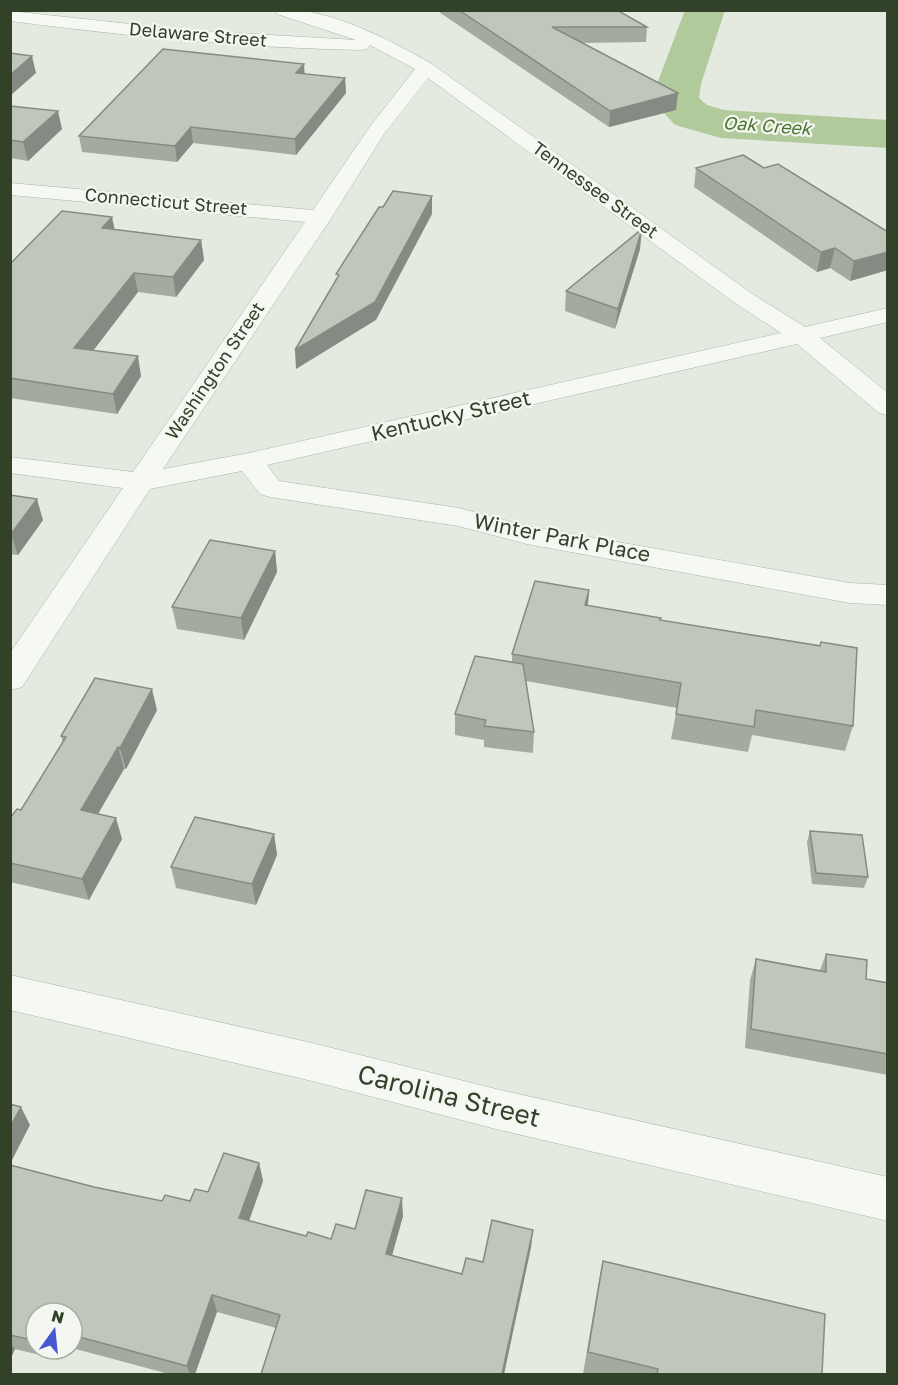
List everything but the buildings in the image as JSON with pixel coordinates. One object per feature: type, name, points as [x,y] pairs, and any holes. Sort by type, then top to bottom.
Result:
[{"type":"street","name":"Tennessee Street","points":[[283,10],[387,45],[426,68],[743,298],[801,336],[888,406]]},
{"type":"street","name":"Delaware Street","points":[[10,16],[301,44],[387,45]]},
{"type":"street","name":"Washington Street","points":[[10,679],[232,345],[321,217],[392,107],[426,68]]},
{"type":"street","name":"Connecticut Street","points":[[10,189],[321,217]]},
{"type":"street","name":"Kentucky Street","points":[[10,465],[141,482],[249,461],[888,315]]},
{"type":"street","name":"Winter Park Place","points":[[249,461],[270,488],[459,517],[527,535],[850,593],[888,595]]},
{"type":"street","name":"Carolina Street","points":[[10,992],[312,1062],[496,1109],[888,1199]]},
{"type":"waterway","name":"Oak Creek","points":[[705,10],[679,84],[676,101],[691,115],[721,124],[888,134]]}]
